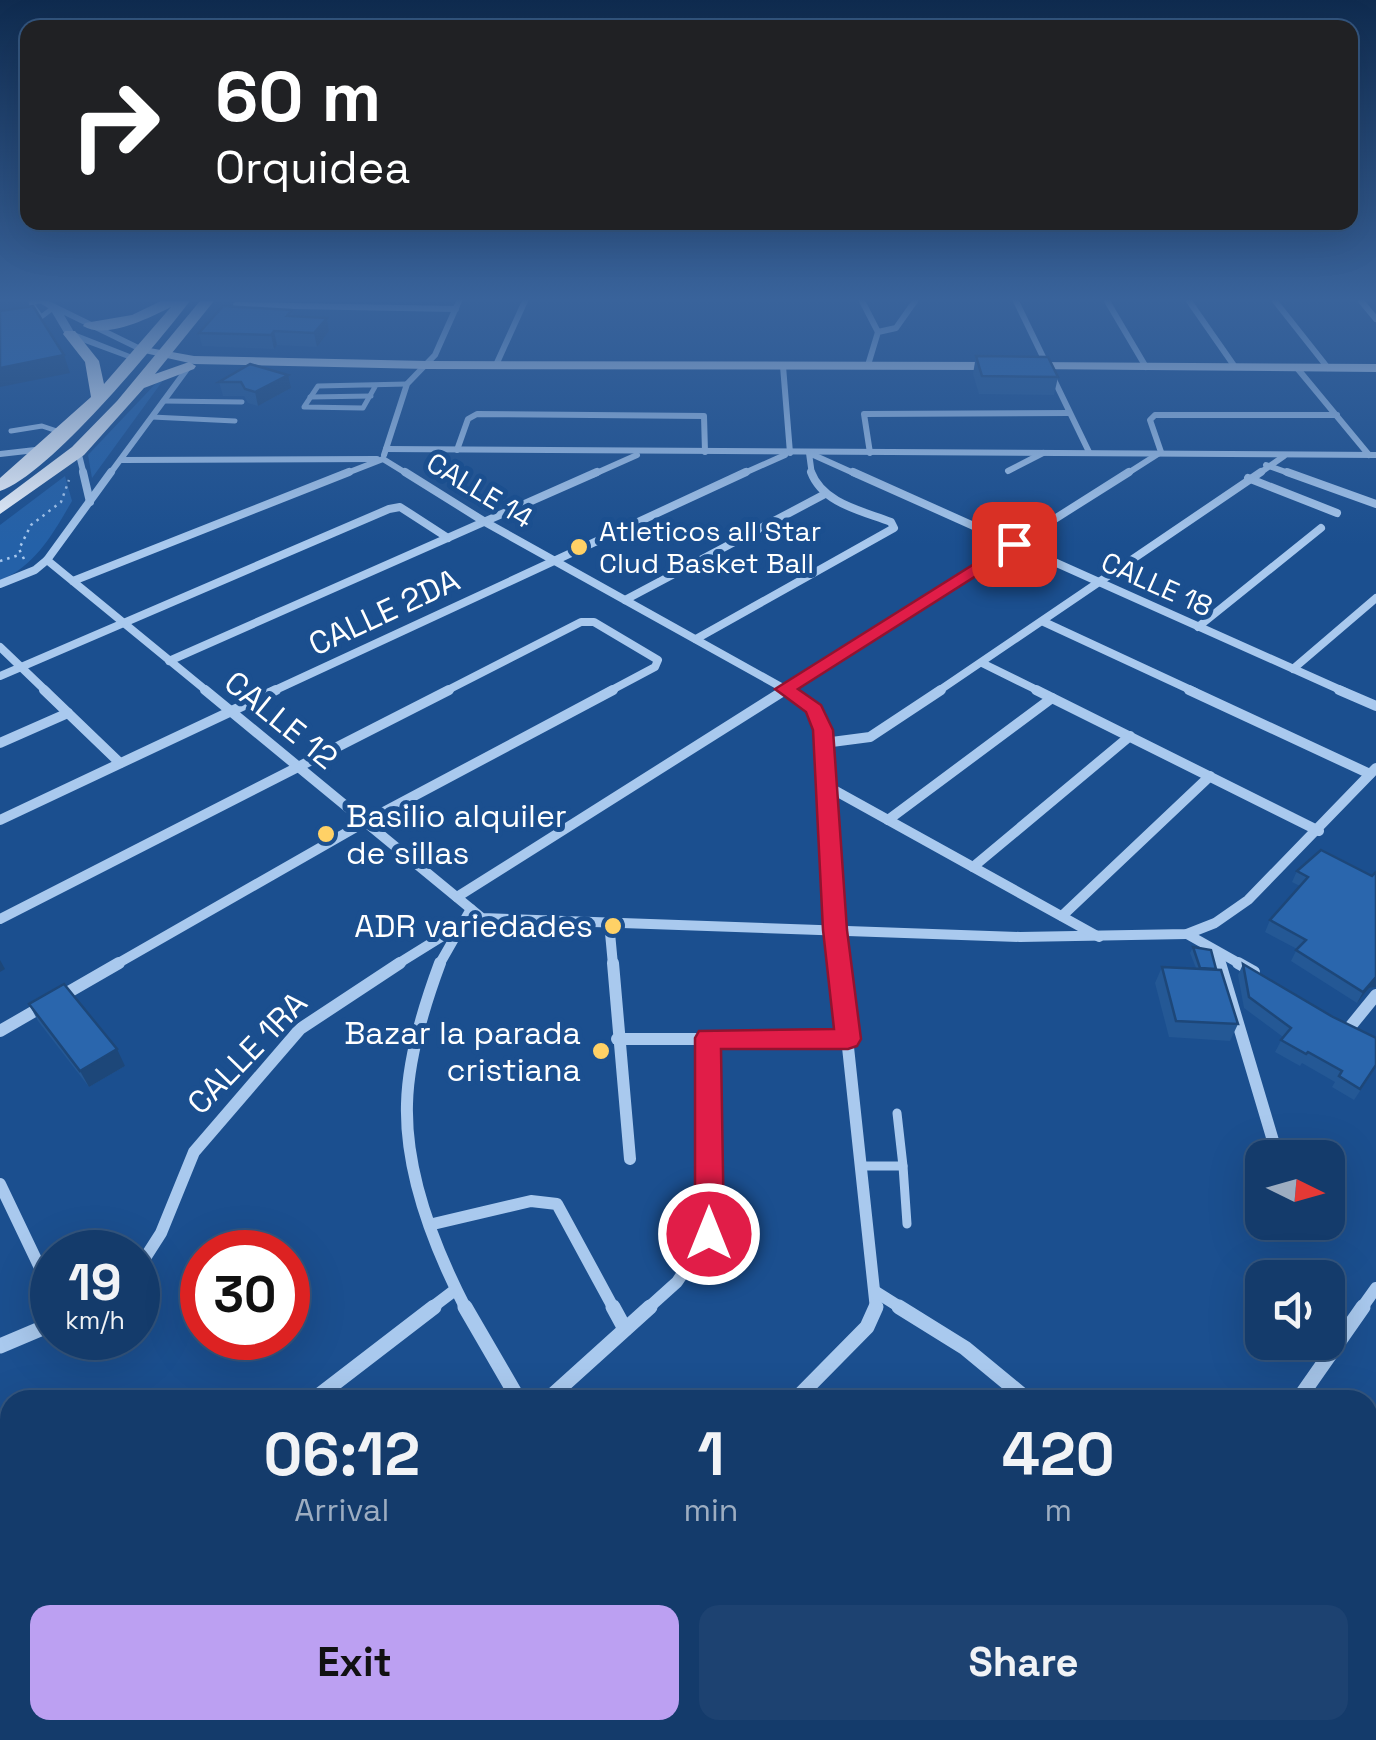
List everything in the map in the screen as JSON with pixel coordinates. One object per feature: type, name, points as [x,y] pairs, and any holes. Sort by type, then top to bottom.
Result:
[{"type":"main road","points":[[96,382],[99,399]]},
{"type":"main road","points":[[0,486],[50,448],[119,382]]},
{"type":"main road","points":[[0,510],[80,458],[138,382]]},
{"type":"main road","points":[[134,390],[146,382]]},
{"type":"street","points":[[0,584],[35,570],[47,560],[177,382]]},
{"type":"street","points":[[784,382],[790,453]]},
{"type":"street","points":[[1055,382],[1089,452]]},
{"type":"street","points":[[1309,382],[1372,455]]},
{"type":"street","points":[[73,581],[384,454],[407,384]]},
{"type":"street","points":[[457,450],[468,419],[478,414],[562,412],[704,416],[705,452]]},
{"type":"street","points":[[870,453],[864,414],[1069,414]]},
{"type":"street","points":[[1161,452],[1150,420],[1154,415],[1337,416]]},
{"type":"street","points":[[0,454],[50,448]]},
{"type":"street","points":[[121,460],[457,450],[1372,455]]},
{"type":"street","points":[[169,660],[642,452]]},
{"type":"street","points":[[1008,471],[1044,452]]},
{"type":"street","points":[[458,898],[1161,452]]},
{"type":"street","name":"CALLE 2DA","points":[[0,820],[554,559],[790,453]]},
{"type":"street","points":[[696,640],[894,528],[891,522],[825,494],[810,477],[809,453]]},
{"type":"street","name":"CALLE 18","points":[[809,453],[1376,706]]},
{"type":"street","name":"CALLE 14","points":[[384,454],[485,522],[784,689],[814,709],[820,719],[824,744]]},
{"type":"street","points":[[805,1390],[867,1328],[876,1310],[835,930],[824,744],[870,737],[1285,455]]},
{"type":"street","points":[[80,458],[90,502]]},
{"type":"street","points":[[1266,465],[1376,504]]},
{"type":"street","points":[[1248,478],[1337,513]]},
{"type":"street","points":[[625,600],[825,494]]},
{"type":"street","points":[[0,676],[395,507],[448,538]]},
{"type":"street","points":[[1198,627],[1321,528]]},
{"type":"street","name":"CALLE 12","points":[[47,560],[477,914]]},
{"type":"street","points":[[1294,670],[1376,598]]},
{"type":"street","points":[[0,919],[581,622],[594,622],[658,660],[655,667],[365,822],[0,1032]]},
{"type":"street","points":[[513,1390],[456,1290],[433,1224],[407,1115],[411,1075],[438,960],[455,928],[477,914],[835,930],[1100,937],[1187,934],[1215,923],[1248,900],[1373,771],[1044,622]]},
{"type":"street","points":[[0,647],[120,763]]},
{"type":"street","points":[[982,663],[1319,830]]},
{"type":"street","points":[[888,820],[1052,698]]},
{"type":"street","points":[[0,742],[68,713]]},
{"type":"street","points":[[973,867],[1130,736]]},
{"type":"street","points":[[1062,916],[1210,776]]},
{"type":"street","points":[[825,784],[1100,937]]},
{"type":"street","points":[[609,922],[630,1159]]},
{"type":"street","name":"CALLE 1RA","points":[[160,1235],[194,1152],[300,1029],[455,928]]},
{"type":"street","points":[[1187,934],[1266,979]]},
{"type":"street","points":[[1216,950],[1273,1140]]},
{"type":"street","points":[[1350,1027],[1376,995]]},
{"type":"street","points":[[1334,1018],[1363,1034]]},
{"type":"street","points":[[557,1390],[677,1282],[709,1234],[708,1038]]},
{"type":"street","points":[[617,1039],[848,1039]]},
{"type":"street","points":[[0,1184],[30,1247]]},
{"type":"street","points":[[433,1224],[531,1201],[557,1204],[625,1329]]},
{"type":"street","points":[[1305,1390],[1376,1288]]},
{"type":"street","points":[[326,1390],[456,1290]]},
{"type":"street","points":[[876,1292],[965,1348],[1016,1390]]},
{"type":"street","points":[[0,1346],[30,1333]]},
{"type":"lane","points":[[376,384],[367,406],[306,408],[318,386],[376,384],[407,384]]},
{"type":"lane","points":[[310,397],[371,396]]},
{"type":"lane","points":[[163,401],[242,402]]},
{"type":"lane","points":[[152,416],[235,421]]},
{"type":"lane","points":[[11,432],[42,426],[65,433]]},
{"type":"lane","points":[[897,1113],[908,1224]]},
{"type":"lane","points":[[862,1166],[903,1166]]},
{"type":"path","points":[[35,570],[19,549],[31,524],[61,502],[80,458]]},
{"type":"path","points":[[0,561],[21,555]]},
{"type":"shaded area","points":[[157,382],[162,382],[92,478],[88,455]]},
{"type":"shaded area","points":[[65,476],[72,501],[58,525],[23,567],[0,580],[0,525]]},
{"type":"building","points":[[241,382],[274,382],[255,392],[245,389]]},
{"type":"building","points":[[1321,850],[1372,876],[1376,872],[1376,977],[1363,992],[1296,950],[1306,940],[1270,920],[1308,877],[1297,871]]},
{"type":"building","points":[[1193,947],[1211,950],[1216,969],[1200,968]]},
{"type":"building","points":[[1243,964],[1376,1038],[1376,1065],[1360,1089],[1339,1076],[1342,1071],[1281,1040],[1291,1028],[1249,997]]},
{"type":"building","points":[[1162,967],[1221,970],[1238,1024],[1176,1021]]},
{"type":"building","points":[[64,984],[117,1049],[80,1071],[29,1004]]},
{"type":"place","name":"Atleticos all Star Clud Basket Ball","points":[[579,547]]},
{"type":"place","name":"Basilio alquiler de sillas","points":[[326,834]]},
{"type":"place","name":"ADR variedades","points":[[613,926]]},
{"type":"place","name":"Bazar la parada cristiana","points":[[601,1051]]},
{"type":"route","points":[[709,1234],[708,1038],[848,1039],[835,930],[823,730],[814,709],[784,689],[1014,544]]}]
